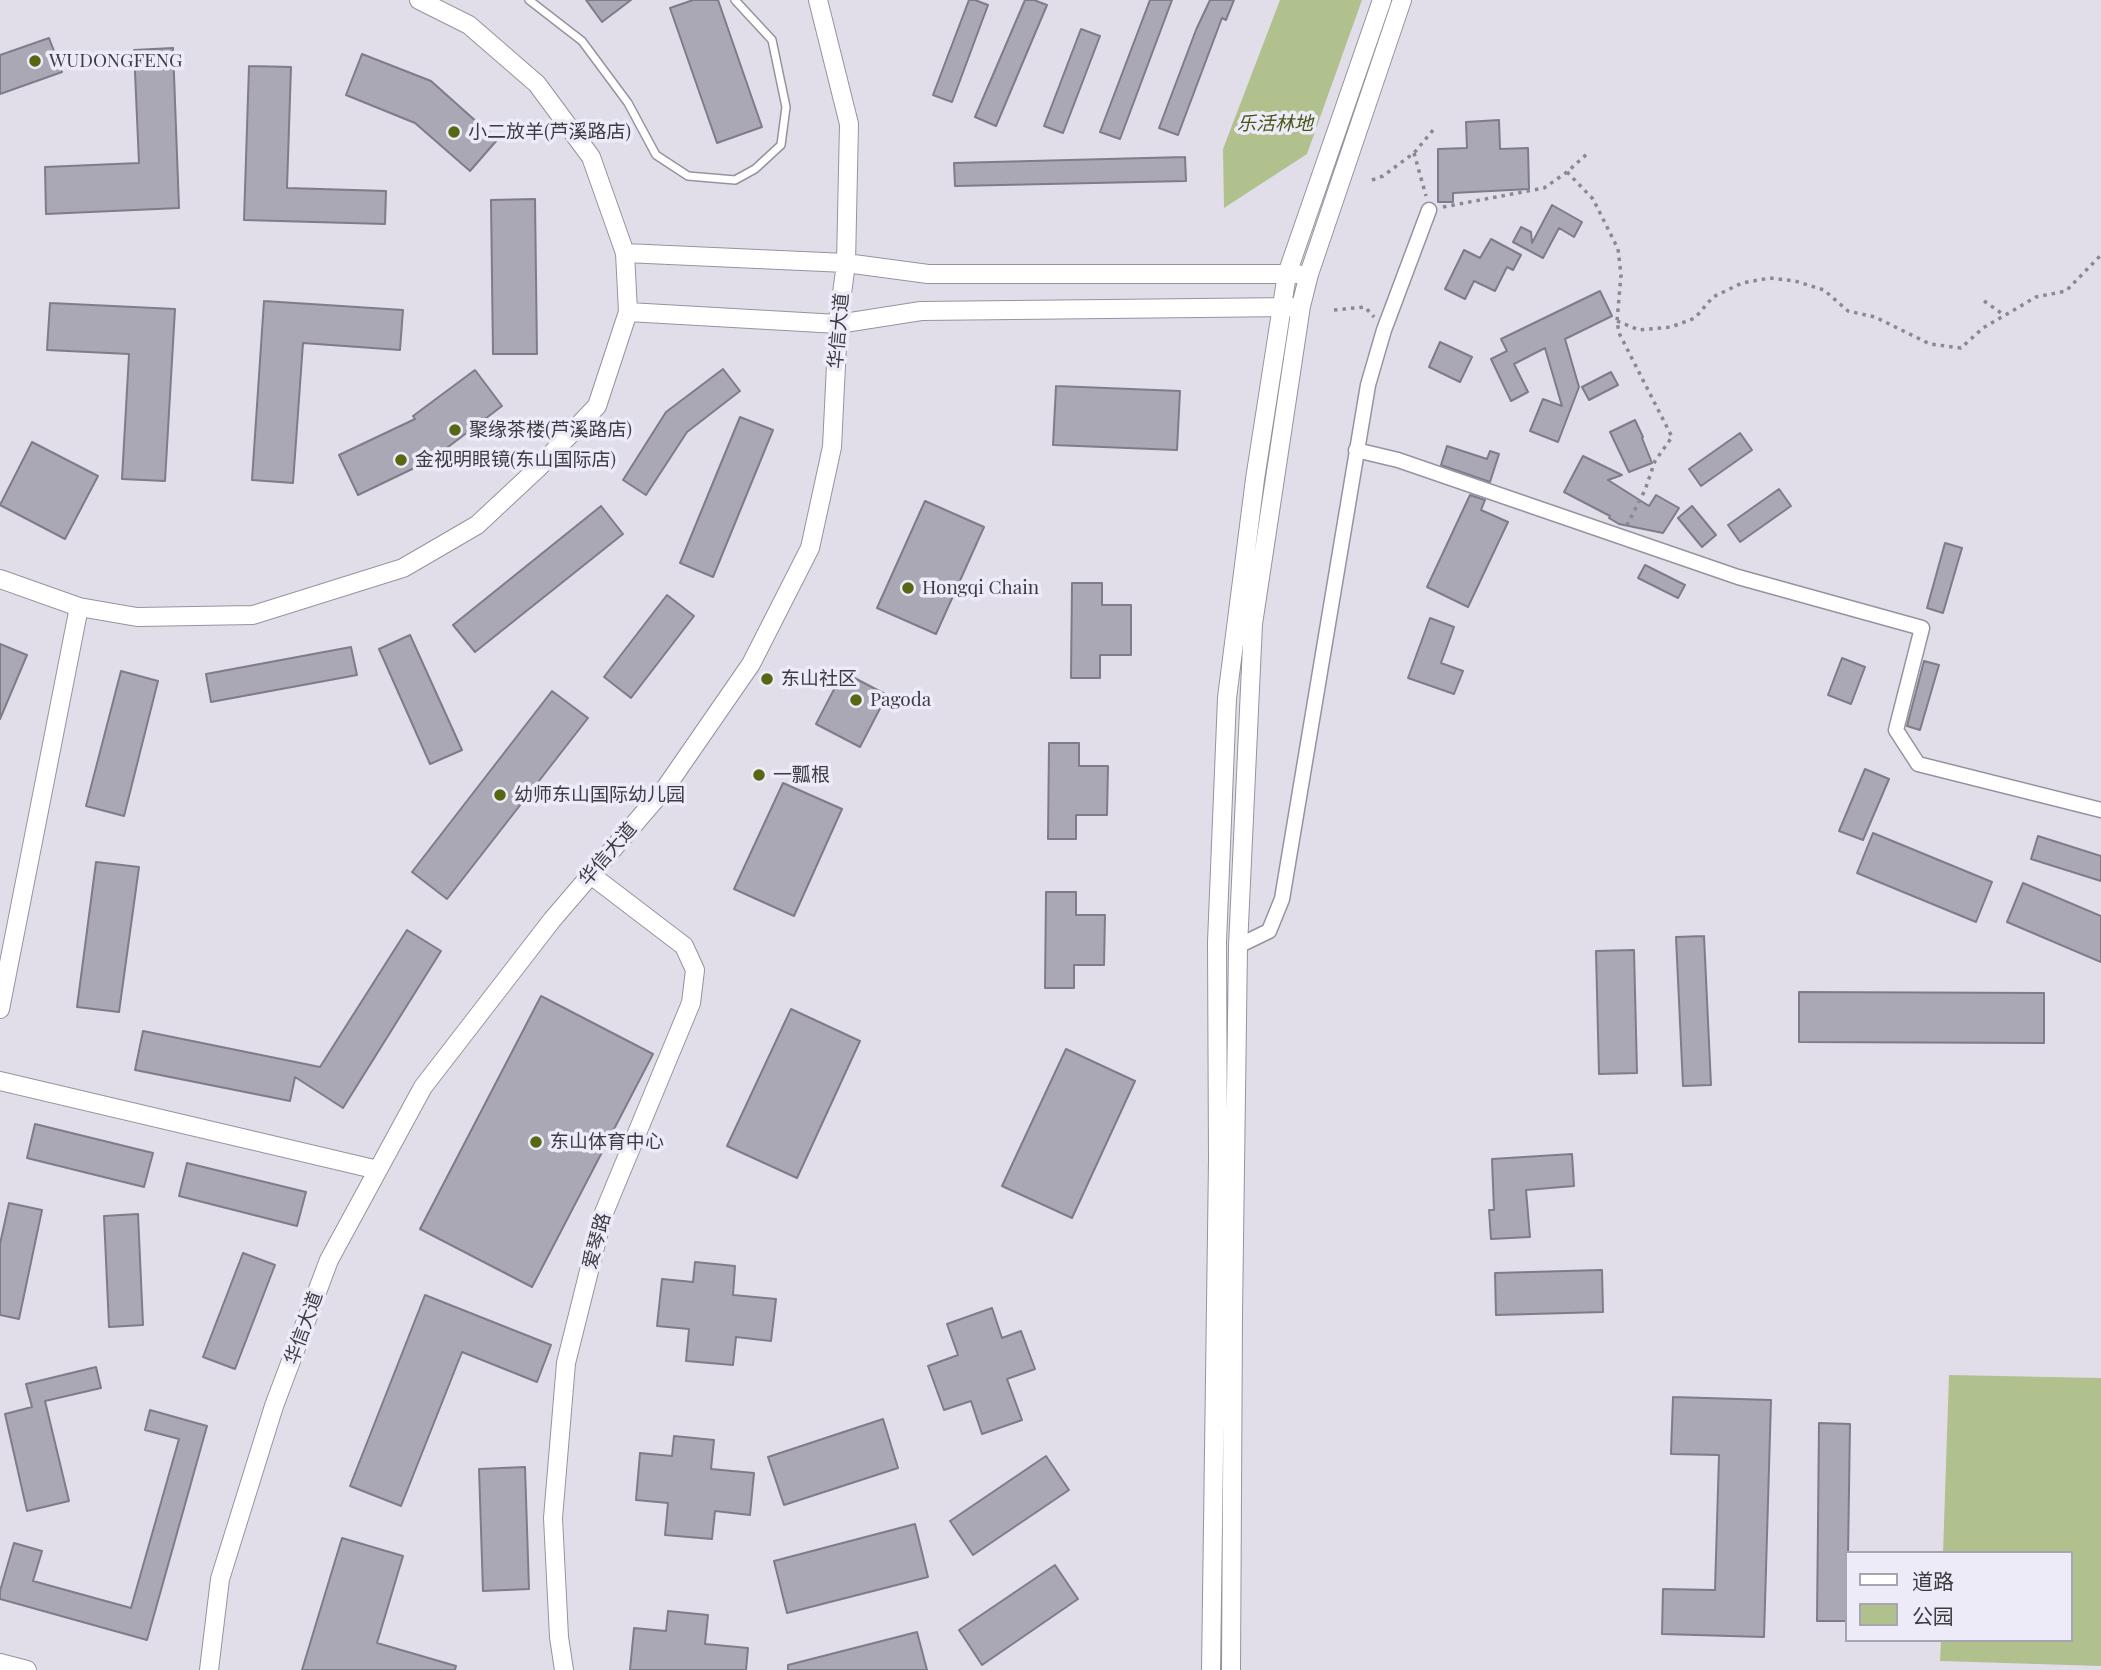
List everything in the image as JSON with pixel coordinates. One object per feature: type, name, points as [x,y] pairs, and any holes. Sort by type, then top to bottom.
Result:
[{"type":"street","points":[[0,579],[79,607],[137,617],[253,615],[403,569],[477,525],[537,469],[597,406],[628,312],[625,253],[591,157],[537,84],[469,25],[419,0]]},
{"type":"street","name":"华信大道","points":[[209,1670],[220,1579],[274,1406],[329,1259],[423,1087],[552,920],[666,787],[751,664],[810,548],[832,447],[838,324],[846,264],[849,124],[818,0]]},
{"type":"street","points":[[1211,1670],[1218,1160],[1217,942],[1227,698],[1255,479],[1287,274],[1381,0]]},
{"type":"street","points":[[1231,1670],[1238,946],[1253,624],[1301,306],[1309,274],[1402,0]]},
{"type":"street","points":[[1238,946],[1269,931],[1282,899],[1368,385],[1384,330],[1429,210]]},
{"type":"street","points":[[625,253],[846,264],[928,274],[1309,274]]},
{"type":"street","points":[[628,312],[838,324],[920,311],[1301,306]]},
{"type":"street","points":[[1356,450],[1398,460],[1738,577],[1922,628],[1896,730],[1918,764],[2101,810]]},
{"type":"street","points":[[0,1009],[79,607]]},
{"type":"street","name":"爱琴路","points":[[564,1670],[559,1637],[553,1518],[566,1363],[603,1215],[691,1003],[695,970],[684,946],[590,875]]},
{"type":"street","points":[[0,1081],[378,1170]]},
{"type":"street","points":[[0,1663],[27,1670]]},
{"type":"lane","points":[[529,0],[582,41],[628,103],[656,155],[688,176],[734,180],[755,169],[781,145],[786,107],[772,40],[735,0]]},
{"type":"path","points":[[1372,180],[1383,176],[1414,153],[1434,129]]},
{"type":"path","points":[[1414,153],[1429,210],[1544,188],[1588,153]]},
{"type":"path","points":[[1567,172],[1593,199],[1618,250],[1621,275],[1617,321],[1619,333],[1672,437],[1655,461],[1645,489],[1622,536]]},
{"type":"path","points":[[1617,321],[1639,330],[1671,327],[1695,318],[1713,297],[1742,283],[1770,278],[1795,281],[1824,290],[1848,311],[1875,317],[1930,344],[1961,348],[1983,328],[2036,297],[2066,291],[2101,255]]},
{"type":"path","points":[[1984,302],[2004,315]]},
{"type":"path","points":[[1334,310],[1365,307],[1384,330]]},
{"type":"green space","name":"乐活林地","points":[[1280,0],[1362,0],[1307,154],[1224,208],[1223,149]]},
{"type":"green space","points":[[1949,1375],[2101,1378],[2101,1666],[1940,1661],[1941,1642],[2073,1642],[2073,1551],[1943,1551]]},
{"type":"building","points":[[586,0],[631,0],[602,22]]},
{"type":"building","points":[[693,0],[718,0],[762,127],[717,143],[670,8]]},
{"type":"building","points":[[969,0],[988,5],[952,102],[933,95]]},
{"type":"building","points":[[1025,0],[1047,5],[996,126],[975,117]]},
{"type":"building","points":[[1150,0],[1172,0],[1120,139],[1100,132]]},
{"type":"building","points":[[1210,0],[1234,0],[1226,20],[1222,18],[1178,135],[1159,128]]},
{"type":"building","points":[[1081,29],[1100,36],[1063,133],[1044,126]]},
{"type":"building","points":[[49,38],[62,72],[0,94],[0,55]]},
{"type":"building","points":[[173,48],[179,208],[46,214],[45,167],[139,163],[134,50]]},
{"type":"building","points":[[362,54],[431,81],[497,140],[470,171],[415,123],[346,95]]},
{"type":"building","points":[[249,66],[291,67],[287,188],[386,191],[385,224],[244,220]]},
{"type":"building","points":[[1499,120],[1500,149],[1528,148],[1529,189],[1453,193],[1453,202],[1438,202],[1438,149],[1467,148],[1466,122]]},
{"type":"building","points":[[1185,157],[1186,181],[955,186],[954,163]]},
{"type":"building","points":[[535,199],[537,354],[493,354],[491,200]]},
{"type":"building","points":[[1552,205],[1582,222],[1574,237],[1559,228],[1543,258],[1513,242],[1521,227],[1531,232],[1532,243]]},
{"type":"building","points":[[1491,239],[1521,255],[1513,270],[1507,267],[1495,291],[1474,281],[1465,299],[1445,289],[1464,250],[1480,258]]},
{"type":"building","points":[[1600,291],[1612,316],[1565,339],[1579,387],[1558,442],[1530,431],[1543,399],[1562,406],[1545,348],[1514,364],[1528,392],[1511,401],[1491,359],[1507,351],[1501,339]]},
{"type":"building","points":[[264,301],[403,310],[400,350],[303,343],[293,483],[252,480]]},
{"type":"building","points":[[50,303],[175,309],[165,481],[122,479],[129,354],[47,350]]},
{"type":"building","points":[[1440,342],[1472,357],[1460,382],[1429,367]]},
{"type":"building","points":[[723,369],[740,391],[687,432],[646,495],[623,480],[666,412]]},
{"type":"building","points":[[475,370],[502,406],[431,460],[358,495],[339,455],[415,419],[413,416]]},
{"type":"building","points":[[1611,372],[1618,385],[1589,400],[1582,387]]},
{"type":"building","points":[[1056,386],[1180,391],[1177,450],[1053,445]]},
{"type":"building","points":[[740,417],[773,430],[713,577],[680,563]]},
{"type":"building","points":[[1635,420],[1652,463],[1629,472],[1610,432]]},
{"type":"building","points":[[1740,433],[1752,450],[1701,486],[1689,469]]},
{"type":"building","points":[[32,442],[98,476],[65,539],[0,505]]},
{"type":"building","points":[[1447,446],[1487,459],[1490,451],[1499,454],[1490,482],[1441,465]]},
{"type":"building","points":[[1583,456],[1622,475],[1608,480],[1649,506],[1656,495],[1679,508],[1663,533],[1619,524],[1609,518],[1610,516],[1564,492]]},
{"type":"building","points":[[1779,489],[1791,506],[1740,542],[1728,525]]},
{"type":"building","points":[[1470,495],[1485,500],[1481,510],[1508,522],[1468,607],[1427,587]]},
{"type":"building","points":[[925,501],[984,527],[936,634],[877,608]]},
{"type":"building","points":[[601,506],[623,534],[475,652],[453,625]]},
{"type":"building","points":[[1692,506],[1716,535],[1702,547],[1678,518]]},
{"type":"building","points":[[1945,543],[1962,548],[1943,613],[1927,608]]},
{"type":"building","points":[[1645,565],[1685,585],[1678,598],[1638,578]]},
{"type":"building","points":[[1072,583],[1102,583],[1102,605],[1131,605],[1131,655],[1100,655],[1100,678],[1071,678]]},
{"type":"building","points":[[667,595],[694,616],[631,698],[604,677]]},
{"type":"building","points":[[1430,618],[1454,627],[1441,663],[1463,671],[1454,694],[1408,678]]},
{"type":"building","points":[[410,635],[462,750],[430,764],[379,649]]},
{"type":"building","points":[[0,644],[27,655],[0,719]]},
{"type":"building","points":[[351,647],[357,675],[211,702],[206,674]]},
{"type":"building","points":[[1842,658],[1865,667],[1851,704],[1828,695]]},
{"type":"building","points":[[1924,661],[1939,665],[1920,730],[1907,726]]},
{"type":"building","points":[[121,671],[158,681],[124,816],[86,806]]},
{"type":"building","points":[[843,672],[887,695],[860,747],[816,724]]},
{"type":"building","name":"幼师东山国际幼儿园","points":[[552,691],[588,718],[447,899],[412,872]]},
{"type":"building","points":[[1049,743],[1079,743],[1079,766],[1108,766],[1107,815],[1076,815],[1076,839],[1048,839]]},
{"type":"building","points":[[1865,769],[1889,779],[1863,840],[1839,831]]},
{"type":"building","points":[[783,783],[842,809],[794,916],[734,889]]},
{"type":"building","points":[[1873,833],[1992,882],[1976,922],[1857,873]]},
{"type":"building","points":[[2038,836],[2101,856],[2101,881],[2031,859]]},
{"type":"building","points":[[96,862],[139,867],[119,1012],[77,1007]]},
{"type":"building","points":[[2023,883],[2101,916],[2101,962],[2007,922]]},
{"type":"building","points":[[1046,892],[1076,892],[1076,915],[1105,915],[1104,965],[1074,965],[1074,988],[1045,988]]},
{"type":"building","points":[[407,930],[441,951],[343,1108],[295,1077],[290,1101],[135,1070],[143,1031],[320,1067]]},
{"type":"building","points":[[1704,936],[1711,1085],[1683,1086],[1676,937]]},
{"type":"building","points":[[1634,950],[1637,1073],[1599,1074],[1596,951]]},
{"type":"building","points":[[1799,992],[2044,993],[2044,1043],[1799,1042]]},
{"type":"building","name":"东山体育中心","points":[[541,996],[653,1054],[532,1287],[420,1229]]},
{"type":"building","points":[[791,1009],[860,1041],[797,1178],[727,1146]]},
{"type":"building","points":[[1066,1049],[1135,1081],[1072,1218],[1002,1186]]},
{"type":"building","points":[[35,1124],[153,1153],[144,1187],[27,1158]]},
{"type":"building","points":[[1572,1154],[1574,1186],[1526,1190],[1530,1237],[1491,1239],[1489,1210],[1494,1210],[1492,1159]]},
{"type":"building","points":[[187,1163],[306,1192],[297,1226],[179,1196]]},
{"type":"building","points":[[9,1203],[42,1210],[19,1319],[0,1315],[0,1244]]},
{"type":"building","points":[[138,1214],[143,1325],[109,1327],[104,1216]]},
{"type":"building","points":[[243,1253],[275,1265],[235,1369],[203,1357]]},
{"type":"building","points":[[695,1262],[735,1266],[733,1295],[776,1299],[771,1341],[736,1337],[733,1365],[686,1361],[689,1329],[657,1326],[662,1279],[693,1282]]},
{"type":"building","points":[[1602,1270],[1603,1312],[1496,1315],[1495,1273]]},
{"type":"building","points":[[425,1295],[551,1345],[537,1382],[462,1352],[401,1506],[350,1486]]},
{"type":"building","points":[[992,1308],[1002,1338],[1021,1331],[1035,1369],[1007,1379],[1022,1420],[982,1434],[971,1401],[944,1410],[928,1366],[958,1355],[947,1324]]},
{"type":"building","points":[[96,1367],[101,1388],[45,1401],[69,1501],[27,1511],[5,1414],[32,1407],[26,1384]]},
{"type":"building","points":[[1673,1397],[1771,1400],[1764,1637],[1662,1634],[1663,1589],[1715,1590],[1719,1455],[1671,1454]]},
{"type":"building","points":[[150,1410],[207,1426],[147,1640],[0,1599],[14,1543],[42,1551],[33,1581],[131,1608],[179,1439],[145,1430]]},
{"type":"building","points":[[883,1419],[898,1468],[784,1505],[768,1457]]},
{"type":"building","points":[[1819,1423],[1850,1424],[1846,1621],[1817,1621]]},
{"type":"building","points":[[674,1436],[714,1440],[711,1469],[754,1473],[750,1515],[715,1511],[712,1539],[665,1535],[668,1503],[636,1500],[640,1453],[672,1456]]},
{"type":"building","points":[[1046,1456],[1069,1490],[973,1555],[950,1521]]},
{"type":"building","points":[[525,1467],[529,1589],[483,1591],[479,1469]]},
{"type":"building","points":[[915,1524],[928,1577],[787,1613],[774,1561]]},
{"type":"building","points":[[342,1538],[403,1556],[377,1643],[456,1666],[455,1670],[302,1670]]},
{"type":"building","points":[[1055,1565],[1078,1599],[982,1665],[959,1630]]},
{"type":"building","points":[[668,1611],[708,1615],[705,1644],[748,1648],[746,1670],[630,1670],[634,1628],[666,1631]]},
{"type":"building","points":[[917,1632],[927,1670],[788,1670],[788,1665]]},
{"type":"place","name":"WUDONGFENG","points":[[35,61]]},
{"type":"place","name":"小二放羊(芦溪路店)","points":[[454,132]]},
{"type":"place","name":"聚缘茶楼(芦溪路店)","points":[[455,430]]},
{"type":"place","name":"金视明眼镜(东山国际店)","points":[[401,460]]},
{"type":"place","name":"Hongqi Chain","points":[[908,588]]},
{"type":"place","name":"东山社区","points":[[767,679]]},
{"type":"place","name":"Pagoda","points":[[856,700]]},
{"type":"place","name":"一瓢根","points":[[759,775]]},
{"type":"place","name":"幼师东山国际幼儿园","points":[[500,795]]},
{"type":"place","name":"东山体育中心","points":[[536,1142]]}]
